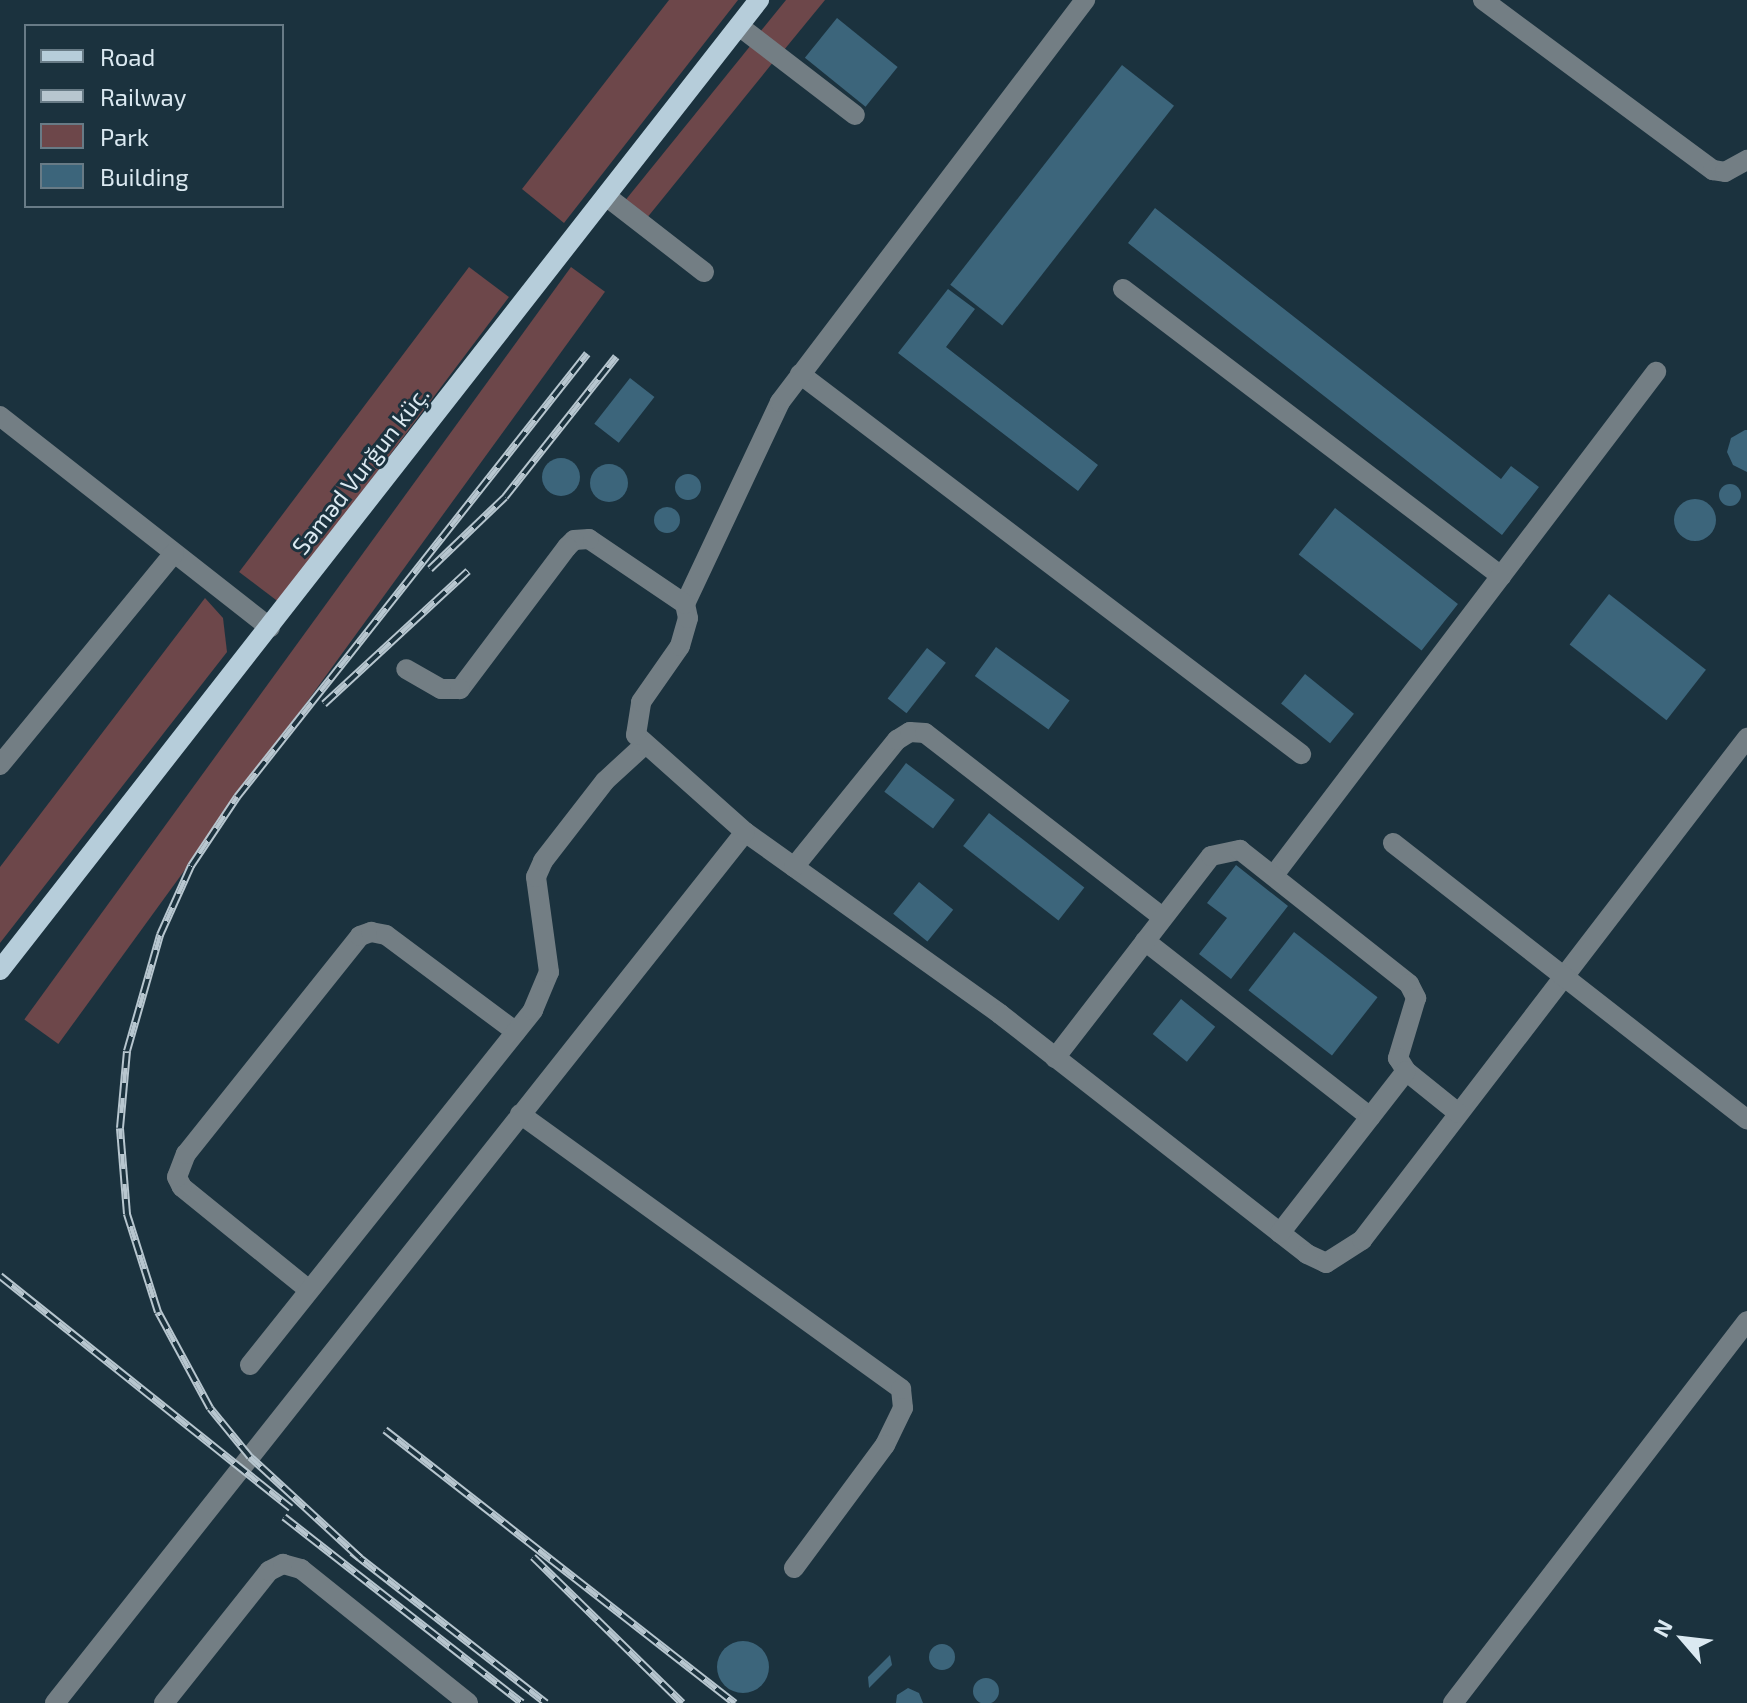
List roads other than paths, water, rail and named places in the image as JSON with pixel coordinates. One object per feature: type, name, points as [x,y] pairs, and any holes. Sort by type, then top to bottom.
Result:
[{"type":"main road","name":"Səməd Vurğun küç.","points":[[0,970],[759,0]]},
{"type":"lane","points":[[1085,0],[800,374],[759,443],[685,604],[688,618],[680,646],[641,702],[636,735],[643,746],[745,832],[1055,1058],[1280,1233],[1326,1263],[1343,1255],[1362,1240],[1565,973],[1739,764],[1747,738]]},
{"type":"lane","points":[[1483,0],[1713,170],[1725,172],[1747,160]]},
{"type":"lane","points":[[739,26],[855,115]]},
{"type":"lane","points":[[606,196],[704,272]]},
{"type":"lane","points":[[1123,289],[1501,576]]},
{"type":"lane","points":[[1274,875],[1656,372]]},
{"type":"lane","points":[[800,374],[1301,754]]},
{"type":"lane","points":[[0,416],[270,628]]},
{"type":"lane","points":[[406,669],[441,689],[460,689],[567,547],[582,537],[685,604]]},
{"type":"lane","points":[[0,765],[174,553]]},
{"type":"lane","points":[[794,867],[897,740],[910,732],[925,733],[1162,917]]},
{"type":"lane","points":[[250,1365],[516,1032],[545,989],[549,972],[536,877],[543,861],[605,781],[643,746]]},
{"type":"lane","points":[[55,1703],[745,832]]},
{"type":"lane","points":[[1393,843],[1565,973],[1747,1120]]},
{"type":"lane","points":[[1055,1058],[1211,856],[1226,849],[1240,850],[1409,984],[1416,998],[1398,1058],[1406,1071],[1458,1113]]},
{"type":"lane","points":[[309,1290],[182,1187],[178,1167],[360,936],[371,932],[386,935],[516,1032]]},
{"type":"lane","points":[[1145,941],[1370,1117]]},
{"type":"lane","points":[[1280,1233],[1406,1071]]},
{"type":"lane","points":[[520,1114],[901,1389],[903,1408],[885,1445],[794,1568]]},
{"type":"lane","points":[[1453,1703],[1747,1321]]},
{"type":"lane","points":[[164,1703],[269,1571],[283,1564],[301,1569],[468,1703]]},
{"type":"railway","points":[[360,1558],[250,1457],[210,1408],[158,1312],[127,1214],[120,1128],[127,1051],[160,935],[191,866],[237,797],[587,354]]},
{"type":"railway","points":[[430,569],[505,497],[616,357]]},
{"type":"railway","points":[[324,704],[468,571]]},
{"type":"railway","points":[[0,1276],[291,1508]]},
{"type":"railway","points":[[385,1430],[735,1703]]},
{"type":"railway","points":[[284,1517],[522,1703]]},
{"type":"railway","points":[[352,1552],[546,1703]]},
{"type":"railway","points":[[533,1557],[682,1703]]}]
